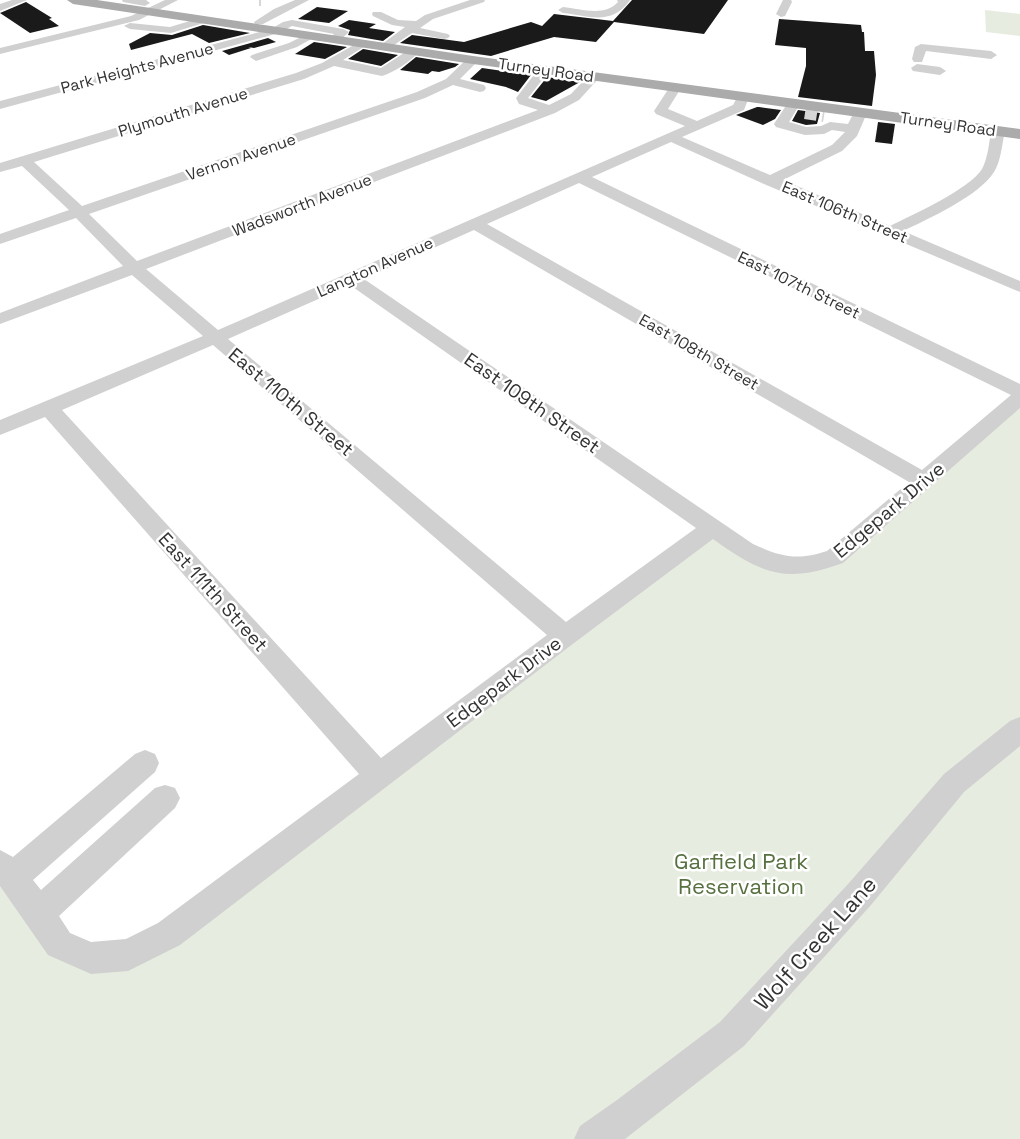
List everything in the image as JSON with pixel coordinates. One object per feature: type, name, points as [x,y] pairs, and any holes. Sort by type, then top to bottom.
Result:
[{"type":"main road","name":"Turney Road","points":[[73,0],[130,14],[149,5],[174,16],[309,36],[343,34],[362,44],[743,97],[830,118],[860,113],[1020,134]]},
{"type":"street","points":[[0,8],[22,0]]},
{"type":"street","points":[[149,5],[173,0]]},
{"type":"street","points":[[251,27],[278,11],[304,0]]},
{"type":"street","name":"Park Heights Avenue","points":[[0,105],[275,31],[292,23],[289,21],[312,5],[304,0]]},
{"type":"street","points":[[384,47],[413,26],[445,11],[480,0]]},
{"type":"street","points":[[563,10],[606,15],[620,7],[625,0],[622,0]]},
{"type":"street","points":[[271,1],[291,5]]},
{"type":"street","points":[[781,14],[787,2]]},
{"type":"street","points":[[13,40],[106,26],[130,14],[144,28],[171,30],[203,20]]},
{"type":"street","points":[[365,20],[379,14],[396,23],[413,26],[444,36]]},
{"type":"street","points":[[144,28],[174,16]]},
{"type":"street","points":[[292,23],[343,34]]},
{"type":"street","name":"Plymouth Avenue","points":[[0,168],[300,76],[333,62],[396,23]]},
{"type":"street","points":[[0,51],[13,40],[52,30]]},
{"type":"street","points":[[256,57],[293,45],[309,36]]},
{"type":"street","points":[[940,71],[918,64],[921,47],[991,55]]},
{"type":"street","points":[[333,62],[382,72],[388,70],[414,51]]},
{"type":"street","name":"Vernon Avenue","points":[[0,238],[421,95],[451,81],[473,60]]},
{"type":"street","points":[[544,70],[522,98],[524,101],[550,110]]},
{"type":"street","name":"Wadsworth Avenue","points":[[0,319],[550,110],[575,97],[594,77]]},
{"type":"street","points":[[451,81],[480,88]]},
{"type":"street","points":[[675,88],[661,111],[697,126]]},
{"type":"street","name":"Langton Avenue","points":[[0,428],[215,338],[697,126],[739,106],[743,97]]},
{"type":"street","points":[[665,104],[684,107],[716,117]]},
{"type":"street","points":[[796,111],[781,124],[805,131],[824,130],[830,118],[853,129]]},
{"type":"street","points":[[769,181],[837,148],[850,136],[860,113]]},
{"type":"street","points":[[891,232],[959,193],[988,171],[998,131]]},
{"type":"street","name":"East 106th Street","points":[[670,137],[1020,287]]},
{"type":"street","name":"East 110th Street","points":[[24,160],[79,212],[134,269],[566,636]]},
{"type":"street","name":"East 107th Street","points":[[579,177],[1020,392]]},
{"type":"street","name":"East 108th Street","points":[[474,223],[924,481]]},
{"type":"street","name":"East 109th Street","points":[[352,278],[712,528]]},
{"type":"street","name":"Edgepark Drive","points":[[6,871],[59,944],[91,958],[128,955],[169,934],[712,528],[767,562],[792,568],[813,566],[835,557],[1020,398]]},
{"type":"street","name":"East 111th Street","points":[[48,407],[379,776]]},
{"type":"street","name":"Wolf Creek Lane","points":[[593,1139],[630,1113],[732,1034],[860,894],[954,783],[1020,729]]},
{"type":"street","points":[[6,871],[144,763]]},
{"type":"street","points":[[38,914],[165,798]]},
{"type":"green space","points":[[985,10],[1020,14],[1020,36],[986,32]]},
{"type":"green space","name":"Garfield Park Reservation","points":[[1020,398],[1020,1139],[0,1139],[0,865],[59,944],[128,955],[712,528],[745,550],[813,566]]},
{"type":"building","points":[[632,0],[728,0],[704,34],[614,22],[596,42],[554,37],[491,56],[400,43],[412,35],[464,42],[531,22],[542,26],[554,14],[613,21]]},
{"type":"building","points":[[26,2],[52,18],[49,19],[59,26],[30,33],[0,13]]},
{"type":"building","points":[[317,7],[348,11],[329,23],[298,19]]},
{"type":"building","points":[[779,19],[861,25],[862,32],[864,32],[865,51],[874,51],[876,75],[872,106],[798,97],[806,66],[806,48],[775,45]]},
{"type":"building","points":[[349,20],[376,24],[369,28],[395,32],[383,41],[348,35],[350,30],[338,26]]},
{"type":"building","points":[[203,25],[250,33],[209,43],[192,34],[131,50],[129,44],[150,33],[172,35]]},
{"type":"building","points":[[268,38],[276,42],[254,48],[248,47],[251,48],[229,55],[222,51]]},
{"type":"building","points":[[314,42],[347,47],[325,59],[295,54]]},
{"type":"building","points":[[363,49],[398,55],[381,66],[348,59]]},
{"type":"building","points":[[416,57],[459,64],[439,72],[432,71],[428,74],[400,70]]},
{"type":"building","points":[[482,68],[531,75],[518,92],[506,87],[470,79]]},
{"type":"building","points":[[547,77],[580,82],[546,101],[531,97]]},
{"type":"building","points":[[757,107],[781,110],[775,119],[763,125],[736,115]]},
{"type":"building","points":[[798,110],[820,113],[817,124],[806,125],[792,121]]},
{"type":"building","points":[[878,122],[895,124],[892,144],[875,142]]},
{"type":"tunnel","points":[[805,113],[824,116]]}]
